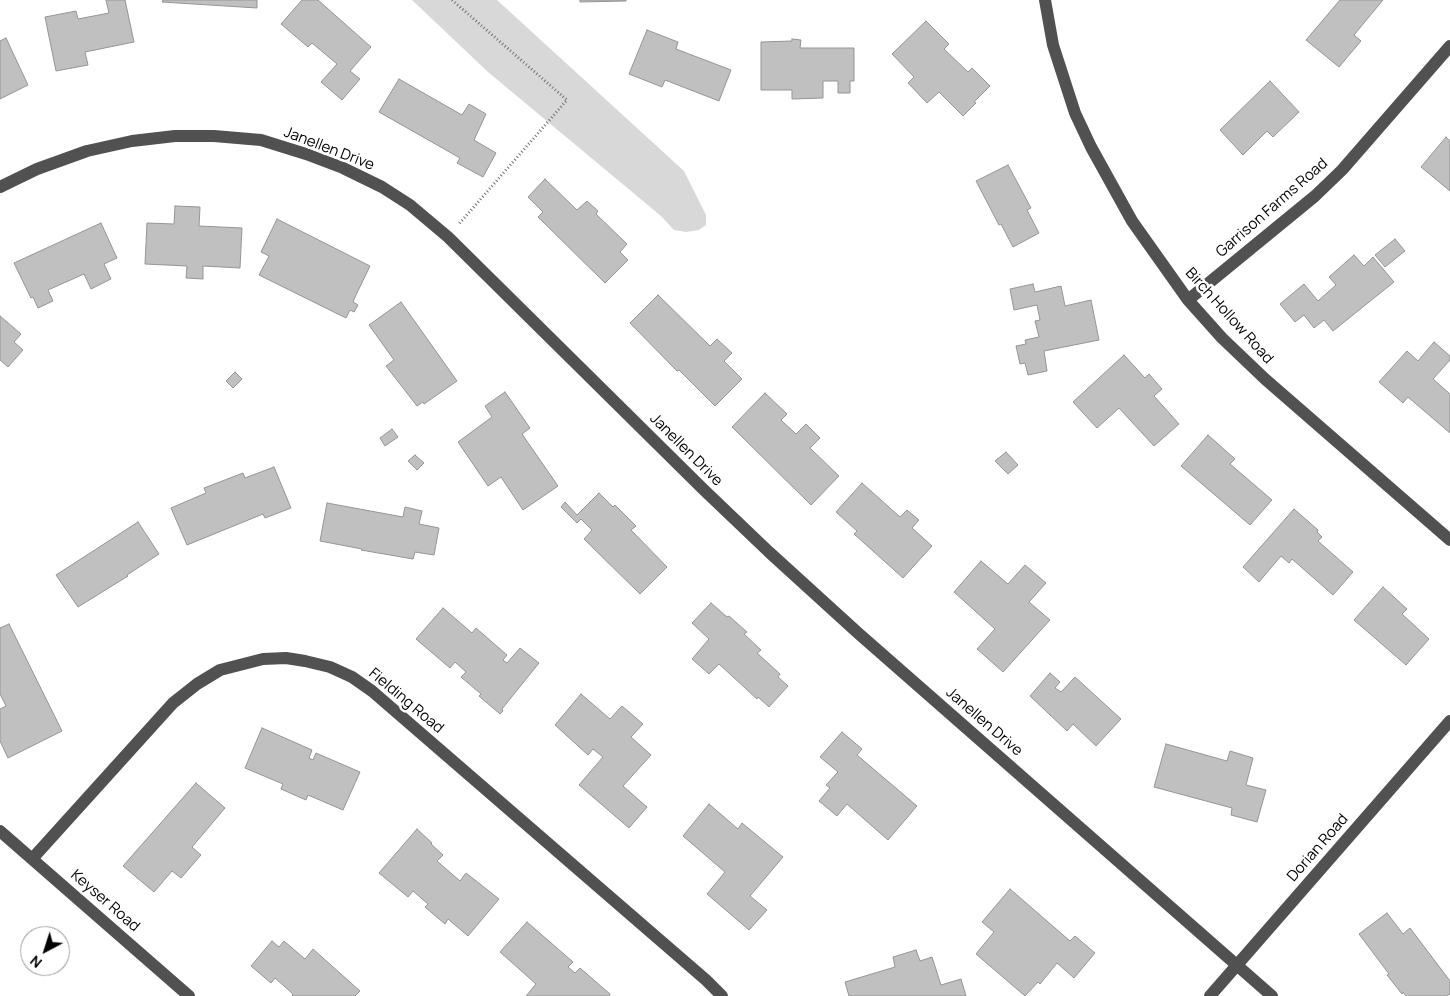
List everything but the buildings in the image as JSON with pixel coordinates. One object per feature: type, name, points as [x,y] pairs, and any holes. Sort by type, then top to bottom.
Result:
[{"type":"street","name":"Birch Hollow Road","points":[[1045,0],[1055,53],[1075,114],[1132,221],[1188,300],[1222,338],[1264,380],[1450,540]]},
{"type":"street","name":"Garrison Farms Road","points":[[1188,300],[1315,196],[1342,170],[1450,46]]},
{"type":"street","name":"Janellen Drive","points":[[0,187],[37,169],[86,151],[132,141],[175,136],[261,140],[343,168],[382,187],[410,205],[448,237],[769,552],[858,633],[1272,996]]},
{"type":"street","name":"Fielding Road","points":[[32,859],[173,703],[197,684],[220,670],[263,659],[286,658],[305,661],[330,667],[352,677],[372,691],[706,980],[722,996]]},
{"type":"street","name":"Dorian Road","points":[[1210,996],[1450,721]]},
{"type":"street","name":"Keyser Road","points":[[0,831],[189,996]]},
{"type":"path","points":[[452,0],[567,100],[460,223]]},
{"type":"shaded area","points":[[412,0],[497,0],[684,171],[706,215],[706,225],[699,230],[686,232],[674,230],[661,216],[488,72]]}]
